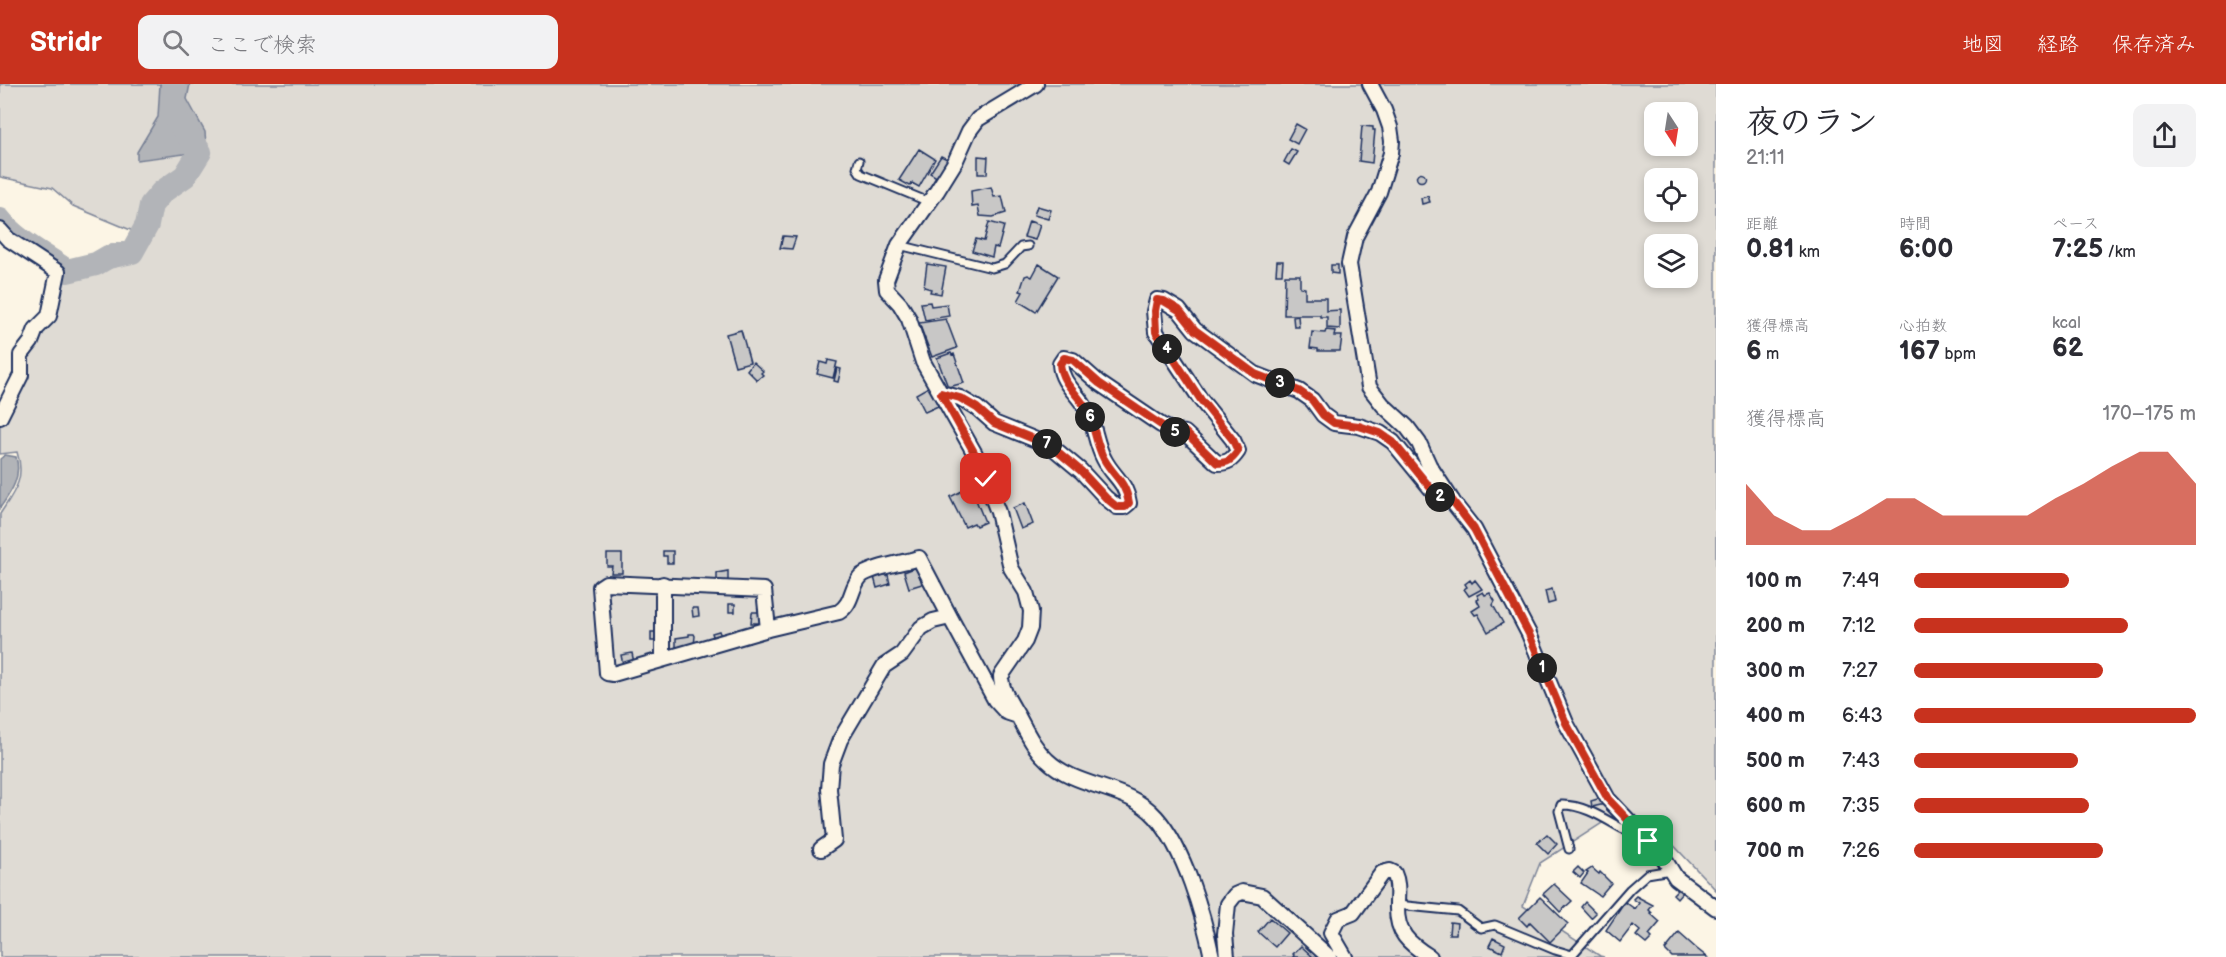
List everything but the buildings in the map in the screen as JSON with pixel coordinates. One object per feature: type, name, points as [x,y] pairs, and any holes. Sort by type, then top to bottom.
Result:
[{"type":"street","points":[[1036,84],[978,119],[969,131],[955,162],[899,245],[886,280],[887,290],[900,304],[909,319],[923,362],[975,454],[998,512],[1011,568],[1026,592],[1031,611],[1030,628],[1025,641],[1001,676],[1001,683],[1032,743],[1047,761],[1072,776],[1138,802],[1156,817],[1178,852],[1190,881],[1212,957]]},
{"type":"street","points":[[1370,84],[1384,110],[1392,141],[1379,192],[1355,237],[1349,264],[1369,387],[1419,443],[1429,465],[1474,529],[1529,634],[1566,723],[1608,799],[1648,841],[1676,878],[1716,908]]},
{"type":"street","points":[[0,230],[8,239],[58,272],[49,316],[36,329],[31,342],[21,355],[21,375],[0,417]]},
{"type":"street","points":[[941,393],[960,398],[977,408],[994,423],[1051,446],[1081,471],[1106,498],[1117,507],[1125,507],[1129,503],[1126,490],[1104,460],[1085,407],[1060,375],[1060,364],[1064,358],[1073,360],[1099,383],[1161,425],[1175,432],[1185,432],[1217,463],[1226,463],[1233,459],[1238,451],[1233,440],[1201,400],[1156,332],[1157,300],[1164,301],[1179,310],[1195,330],[1255,374],[1299,391],[1312,400],[1323,415],[1334,423],[1359,426],[1380,433],[1393,442],[1437,496],[1452,500]]},
{"type":"street","points":[[768,628],[764,590],[663,584],[606,584],[600,587],[607,674],[613,674],[768,628],[839,612],[851,601],[862,574],[919,558],[995,700],[1006,712],[1018,716]]},
{"type":"street","points":[[663,584],[663,659]]},
{"type":"street","points":[[821,849],[834,840],[829,789],[831,764],[840,740],[884,666],[902,654],[921,628],[933,621],[950,617]]},
{"type":"street","points":[[1345,957],[1331,933],[1338,919],[1353,913],[1382,873],[1390,871],[1394,873],[1398,881],[1398,927],[1406,939],[1430,957]]},
{"type":"street","points":[[1227,957],[1225,934],[1228,904],[1235,895],[1242,892],[1262,896],[1329,957]]},
{"type":"lane","points":[[859,161],[857,168],[861,174],[929,202]]},
{"type":"lane","points":[[899,245],[992,268],[1005,264],[1021,247],[1028,246]]},
{"type":"lane","points":[[1569,849],[1559,811],[1561,805],[1584,809],[1623,829],[1631,823]]},
{"type":"lane","points":[[1397,905],[1458,911],[1481,928],[1495,925],[1572,955],[1630,889],[1647,874],[1671,870]]},
{"type":"shaded area","points":[[0,84],[1716,84],[1716,890],[1662,833],[1616,814],[1540,863],[1523,906],[1604,957],[0,957],[0,514],[17,485],[20,470],[17,452],[0,454],[0,426],[10,408],[26,356],[40,335],[56,318],[60,283],[98,273],[135,258],[145,236],[73,206],[52,188],[0,177]]},
{"type":"shaded area","points":[[160,84],[190,84],[187,99],[205,132],[206,145],[200,152],[137,160],[137,152],[158,117]]},
{"type":"shaded area","points":[[5,455],[16,457],[18,471],[11,490],[0,508],[0,459]]},
{"type":"waterway","points":[[0,220],[23,242],[67,271],[96,264],[108,257],[132,252],[147,225],[151,205],[162,192],[185,176],[200,152],[173,115],[173,84]]},
{"type":"route","points":[[986,479],[975,454],[941,393],[960,398],[977,408],[994,423],[1051,446],[1081,471],[1117,507],[1125,507],[1129,503],[1126,490],[1104,460],[1085,407],[1060,375],[1060,364],[1064,358],[1073,360],[1099,383],[1161,425],[1175,432],[1185,432],[1217,463],[1226,463],[1233,459],[1238,451],[1233,440],[1201,400],[1156,332],[1157,300],[1164,301],[1179,310],[1195,330],[1210,342],[1255,374],[1299,391],[1312,400],[1323,415],[1334,423],[1359,426],[1380,433],[1393,442],[1437,496],[1452,500],[1474,529],[1529,634],[1566,723],[1608,799],[1648,841]]}]
